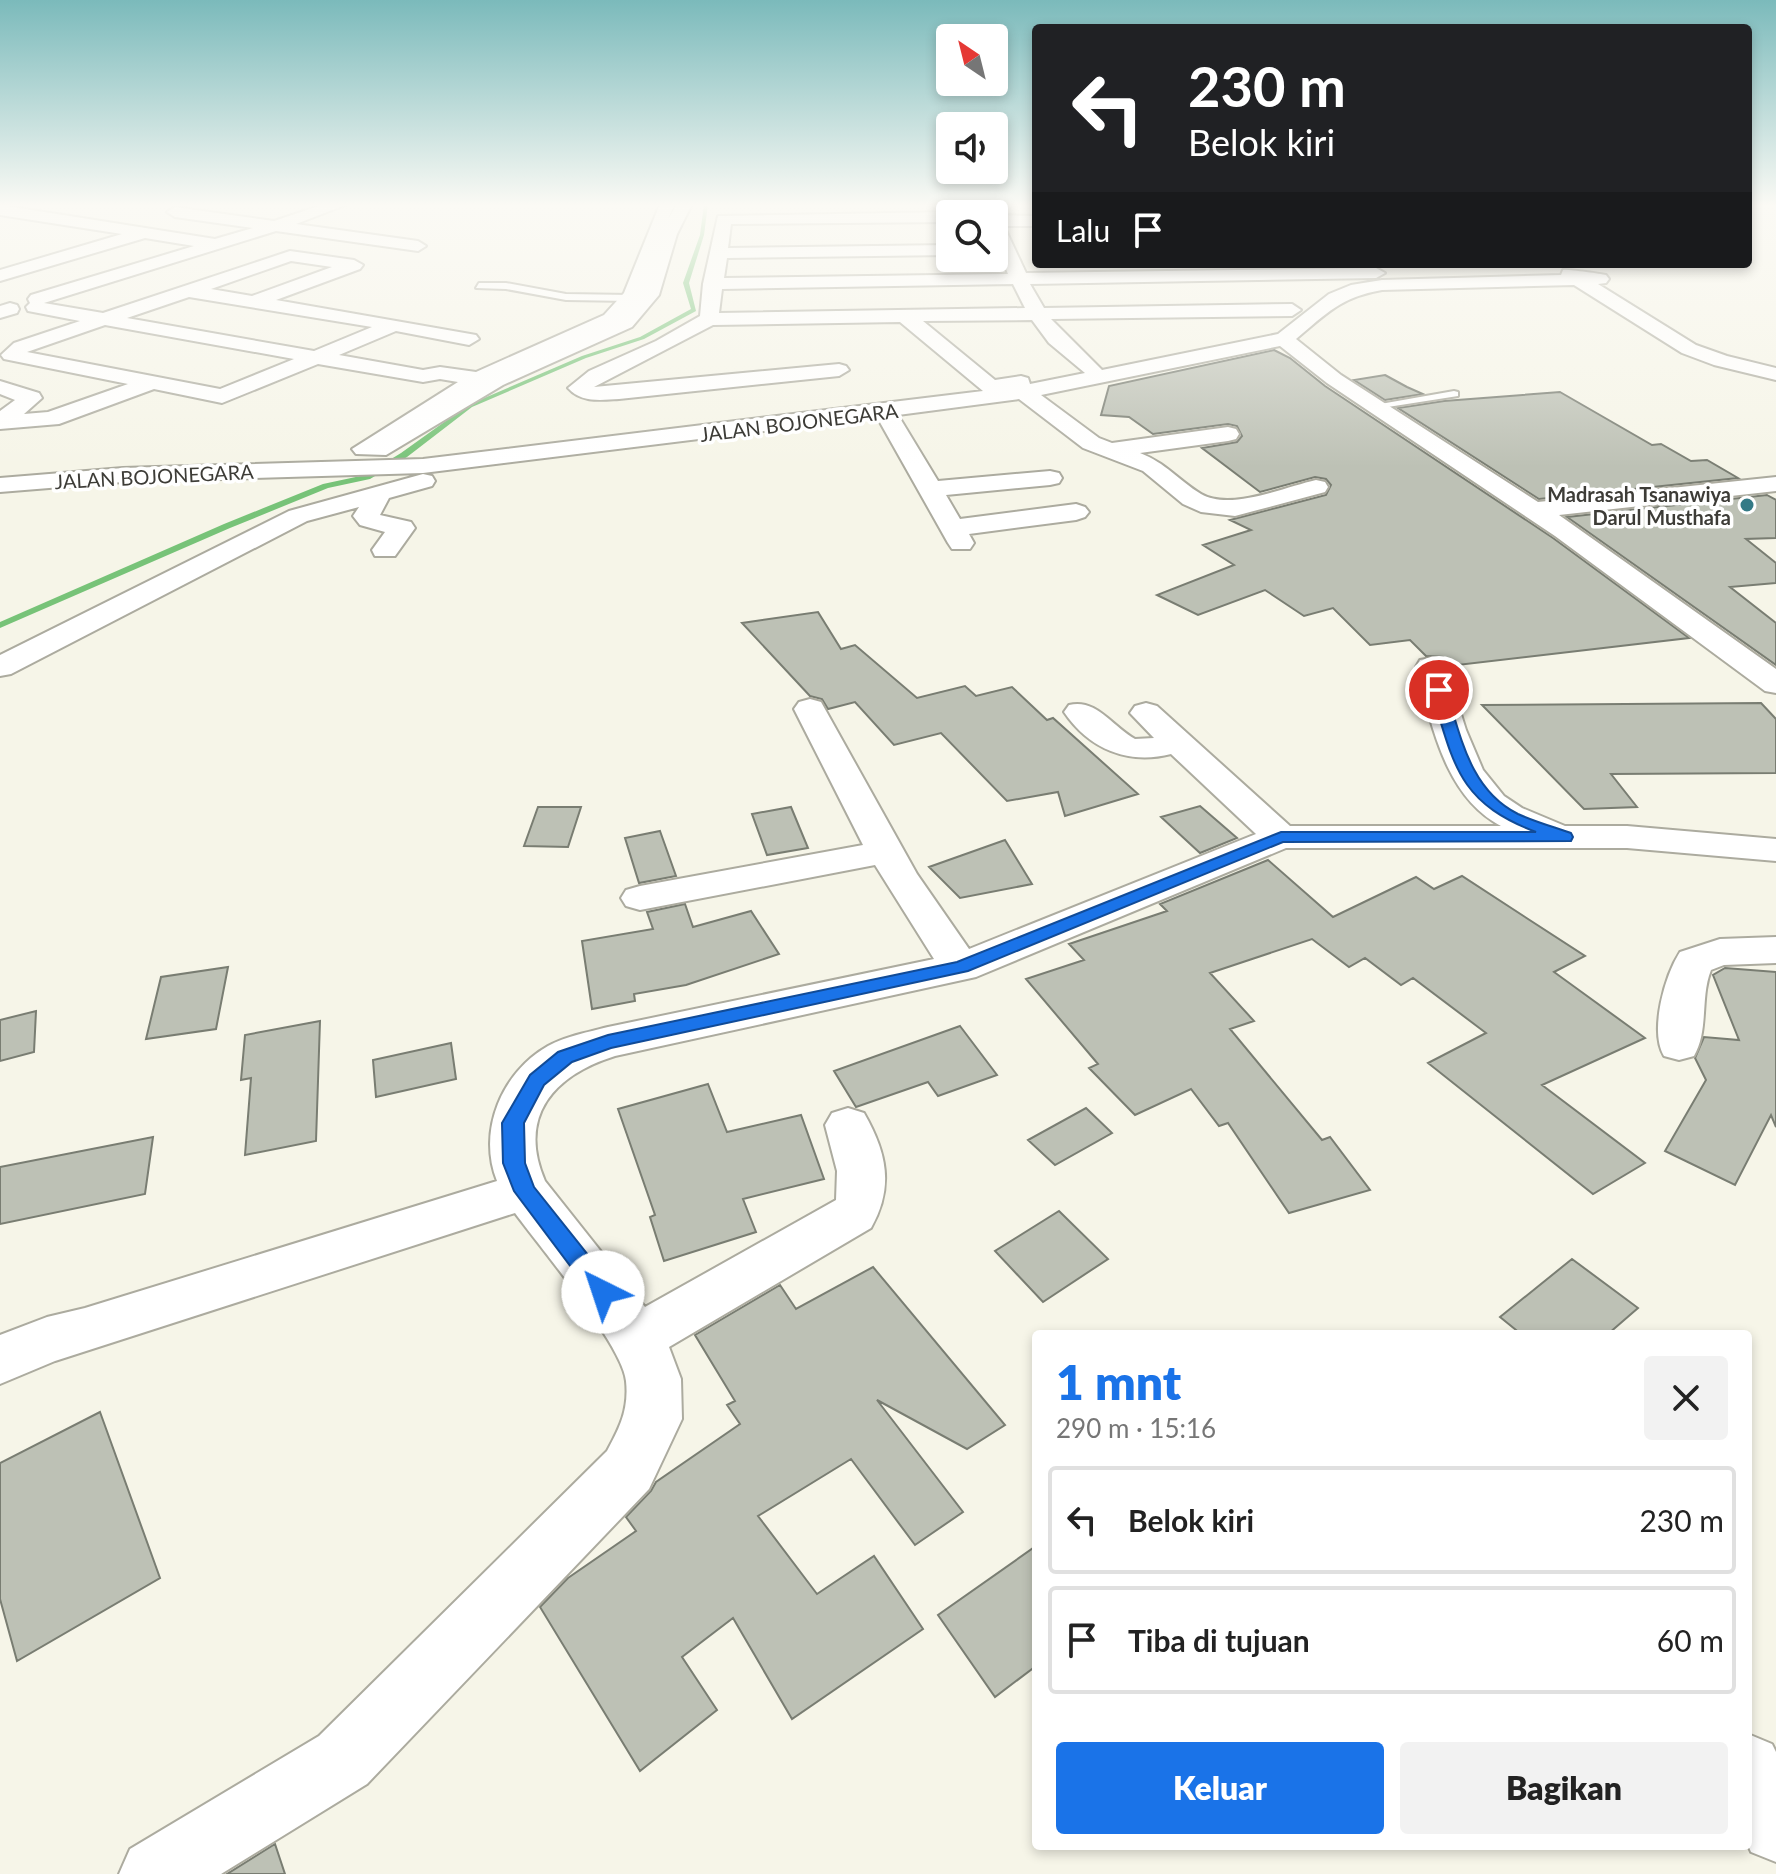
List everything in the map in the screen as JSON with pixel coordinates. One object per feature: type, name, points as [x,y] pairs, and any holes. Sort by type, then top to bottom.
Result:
[{"type":"street","points":[[5,306],[36,303],[71,291]]},
{"type":"street","points":[[187,291],[12,351],[11,355],[222,396],[394,325]]},
{"type":"street","points":[[191,291],[469,339]]},
{"type":"street","points":[[254,302],[282,291]]},
{"type":"street","points":[[630,307],[635,291]]},
{"type":"street","points":[[480,383],[391,445],[378,450],[364,449],[480,383],[607,334],[630,307],[650,291]]},
{"type":"street","points":[[709,319],[711,291]]},
{"type":"street","points":[[1025,291],[1048,332],[1069,350],[1095,360]]},
{"type":"street","points":[[1292,310],[709,319],[663,345],[596,375],[579,388],[593,394],[746,381],[820,350],[858,390],[883,399],[991,387],[1095,360],[1198,348],[1292,310],[1313,298],[1312,291]]},
{"type":"street","name":"JALAN BOJONEGARA","points":[[0,485],[123,475],[433,465],[1023,392],[1284,339],[1335,298],[1348,291]]},
{"type":"street","points":[[1606,291],[1689,349],[1721,361],[1776,374]]},
{"type":"street","name":"JALAN BOJONEGARA","points":[[1621,291],[1718,348],[1776,364]]},
{"type":"street","points":[[309,311],[338,300]]},
{"type":"street","points":[[36,303],[106,319],[423,376],[430,381],[480,383]]},
{"type":"street","points":[[786,317],[809,339]]},
{"type":"street","points":[[906,317],[991,387]]},
{"type":"street","points":[[1284,339],[1316,367],[1534,510],[1775,682]]},
{"type":"street","points":[[1126,349],[1198,348]]},
{"type":"street","points":[[4,386],[21,358]]},
{"type":"street","points":[[4,386],[76,368]]},
{"type":"street","points":[[0,422],[51,419],[154,382]]},
{"type":"street","points":[[0,422],[31,398],[4,386]]},
{"type":"street","points":[[1023,392],[1091,443],[1152,466],[1192,499],[1210,507],[1235,508],[1316,487]]},
{"type":"street","points":[[885,411],[956,535],[1076,512]]},
{"type":"street","points":[[1107,450],[1228,434]]},
{"type":"street","points":[[0,667],[298,516],[420,483],[433,465]]},
{"type":"street","points":[[930,489],[1050,478]]},
{"type":"street","points":[[1534,510],[1776,484]]},
{"type":"street","points":[[380,493],[366,516],[369,520],[402,528],[385,550]]},
{"type":"street","points":[[1431,667],[1463,768],[1475,788],[1510,817],[1565,837]]},
{"type":"street","points":[[810,709],[883,852],[961,967]]},
{"type":"street","points":[[1080,712],[1122,748],[1141,751],[1179,742]]},
{"type":"street","points":[[1146,713],[1281,837]]},
{"type":"street","points":[[155,1874],[343,1760],[628,1470],[654,1419],[654,1379],[638,1338],[525,1191],[514,1163],[513,1123],[537,1080],[565,1057],[608,1042],[961,967],[1281,837],[1627,837],[1776,850]]},
{"type":"street","points":[[640,898],[883,852]]},
{"type":"street","points":[[1679,1045],[1685,982],[1694,961],[1720,952],[1776,950]]},
{"type":"street","points":[[638,1338],[854,1214],[863,1203],[863,1189],[848,1125]]},
{"type":"street","points":[[0,1360],[47,1340],[85,1331],[525,1191]]},
{"type":"street","points":[[1752,1776],[1776,1827]]},
{"type":"lane","points":[[536,291],[630,307]]},
{"type":"lane","points":[[1375,406],[1454,394]]},
{"type":"building","points":[[1274,350],[1553,538],[1689,638],[1449,666],[1443,657],[1426,656],[1410,640],[1370,645],[1333,608],[1304,616],[1265,590],[1198,615],[1157,595],[1234,565],[1203,545],[1251,530],[1230,520],[1326,495],[1331,485],[1326,479],[1315,477],[1260,492],[1202,448],[1237,442],[1242,436],[1237,426],[1228,424],[1153,434],[1129,417],[1101,415],[1109,386]]},
{"type":"building","points":[[1385,375],[1423,394],[1385,400],[1354,380]]},
{"type":"building","points":[[1560,392],[1652,445],[1661,444],[1691,461],[1707,460],[1738,478],[1539,499],[1398,408],[1444,401]]},
{"type":"building","points":[[1767,495],[1776,500],[1776,538],[1746,539],[1776,563],[1776,583],[1730,587],[1776,623],[1776,665],[1567,517]]},
{"type":"building","points":[[818,612],[841,649],[855,645],[917,698],[965,686],[976,696],[1012,687],[1047,720],[1053,718],[1138,794],[1065,816],[1058,792],[1007,801],[941,733],[894,745],[855,702],[828,709],[822,699],[810,696],[742,623]]},
{"type":"building","points":[[1761,703],[1776,719],[1776,773],[1611,774],[1637,807],[1584,809],[1482,705]]},
{"type":"building","points":[[1200,806],[1237,838],[1200,853],[1161,817]]},
{"type":"building","points":[[538,807],[581,807],[568,847],[524,846]]},
{"type":"building","points":[[791,807],[808,848],[767,855],[752,814]]},
{"type":"building","points":[[660,831],[676,876],[639,883],[625,838]]},
{"type":"building","points":[[1005,840],[1032,884],[960,898],[929,867]]},
{"type":"building","points":[[1268,860],[1333,917],[1416,877],[1434,889],[1462,876],[1585,956],[1554,972],[1645,1038],[1542,1085],[1645,1163],[1593,1194],[1428,1063],[1486,1033],[1413,978],[1401,985],[1365,958],[1349,967],[1312,939],[1210,973],[1254,1021],[1230,1029],[1322,1140],[1330,1137],[1370,1190],[1289,1213],[1228,1123],[1219,1126],[1191,1089],[1135,1115],[1089,1068],[1098,1064],[1026,979],[1084,960],[1069,944],[1167,911],[1160,904]]},
{"type":"building","points":[[685,904],[693,927],[751,911],[779,954],[686,985],[634,994],[635,1001],[592,1009],[582,941],[653,929],[647,912]]},
{"type":"building","points":[[228,967],[216,1029],[146,1039],[161,977]]},
{"type":"building","points":[[1725,968],[1776,972],[1776,1127],[1771,1115],[1735,1185],[1665,1151],[1706,1080],[1695,1058],[1704,1037],[1739,1040],[1713,975]]},
{"type":"building","points":[[36,1011],[34,1052],[0,1061],[0,1020]]},
{"type":"building","points":[[320,1021],[316,1141],[245,1155],[251,1078],[241,1080],[245,1035]]},
{"type":"building","points":[[960,1026],[997,1075],[938,1096],[928,1082],[856,1107],[834,1071]]},
{"type":"building","points":[[451,1043],[456,1079],[376,1097],[373,1060]]},
{"type":"building","points":[[708,1084],[727,1132],[801,1115],[824,1179],[743,1199],[756,1232],[664,1261],[650,1217],[655,1215],[618,1109]]},
{"type":"building","points":[[1086,1108],[1112,1133],[1055,1165],[1028,1140]]},
{"type":"building","points":[[153,1137],[145,1194],[0,1224],[0,1167]]},
{"type":"building","points":[[1059,1211],[1108,1259],[1043,1302],[995,1251]]},
{"type":"building","points":[[1572,1259],[1638,1308],[1613,1330],[1516,1330],[1500,1317]]},
{"type":"building","points":[[873,1267],[1005,1425],[967,1449],[877,1400],[963,1512],[915,1545],[851,1459],[758,1516],[817,1594],[874,1556],[923,1629],[792,1719],[733,1618],[682,1657],[717,1710],[640,1771],[540,1607],[568,1578],[636,1531],[626,1517],[656,1482],[740,1424],[727,1405],[735,1401],[695,1335],[780,1285],[796,1309]]},
{"type":"building","points":[[100,1412],[160,1578],[17,1661],[0,1599],[0,1463]]},
{"type":"building","points":[[1032,1549],[1032,1669],[995,1697],[938,1615]]},
{"type":"building","points":[[275,1844],[285,1874],[227,1874]]},
{"type":"waterway","points":[[0,625],[326,486],[367,477],[404,455],[470,406],[584,357],[642,338],[694,310],[689,291]]},
{"type":"place","name":"Madrasah Tsanawiya Darul Musthafa","points":[[1747,505]]},
{"type":"route","points":[[603,1292],[525,1191],[514,1163],[511,1144],[513,1123],[522,1103],[537,1080],[565,1057],[608,1042],[961,967],[1281,837],[1565,837],[1510,817],[1475,788],[1463,768],[1439,690]]}]
